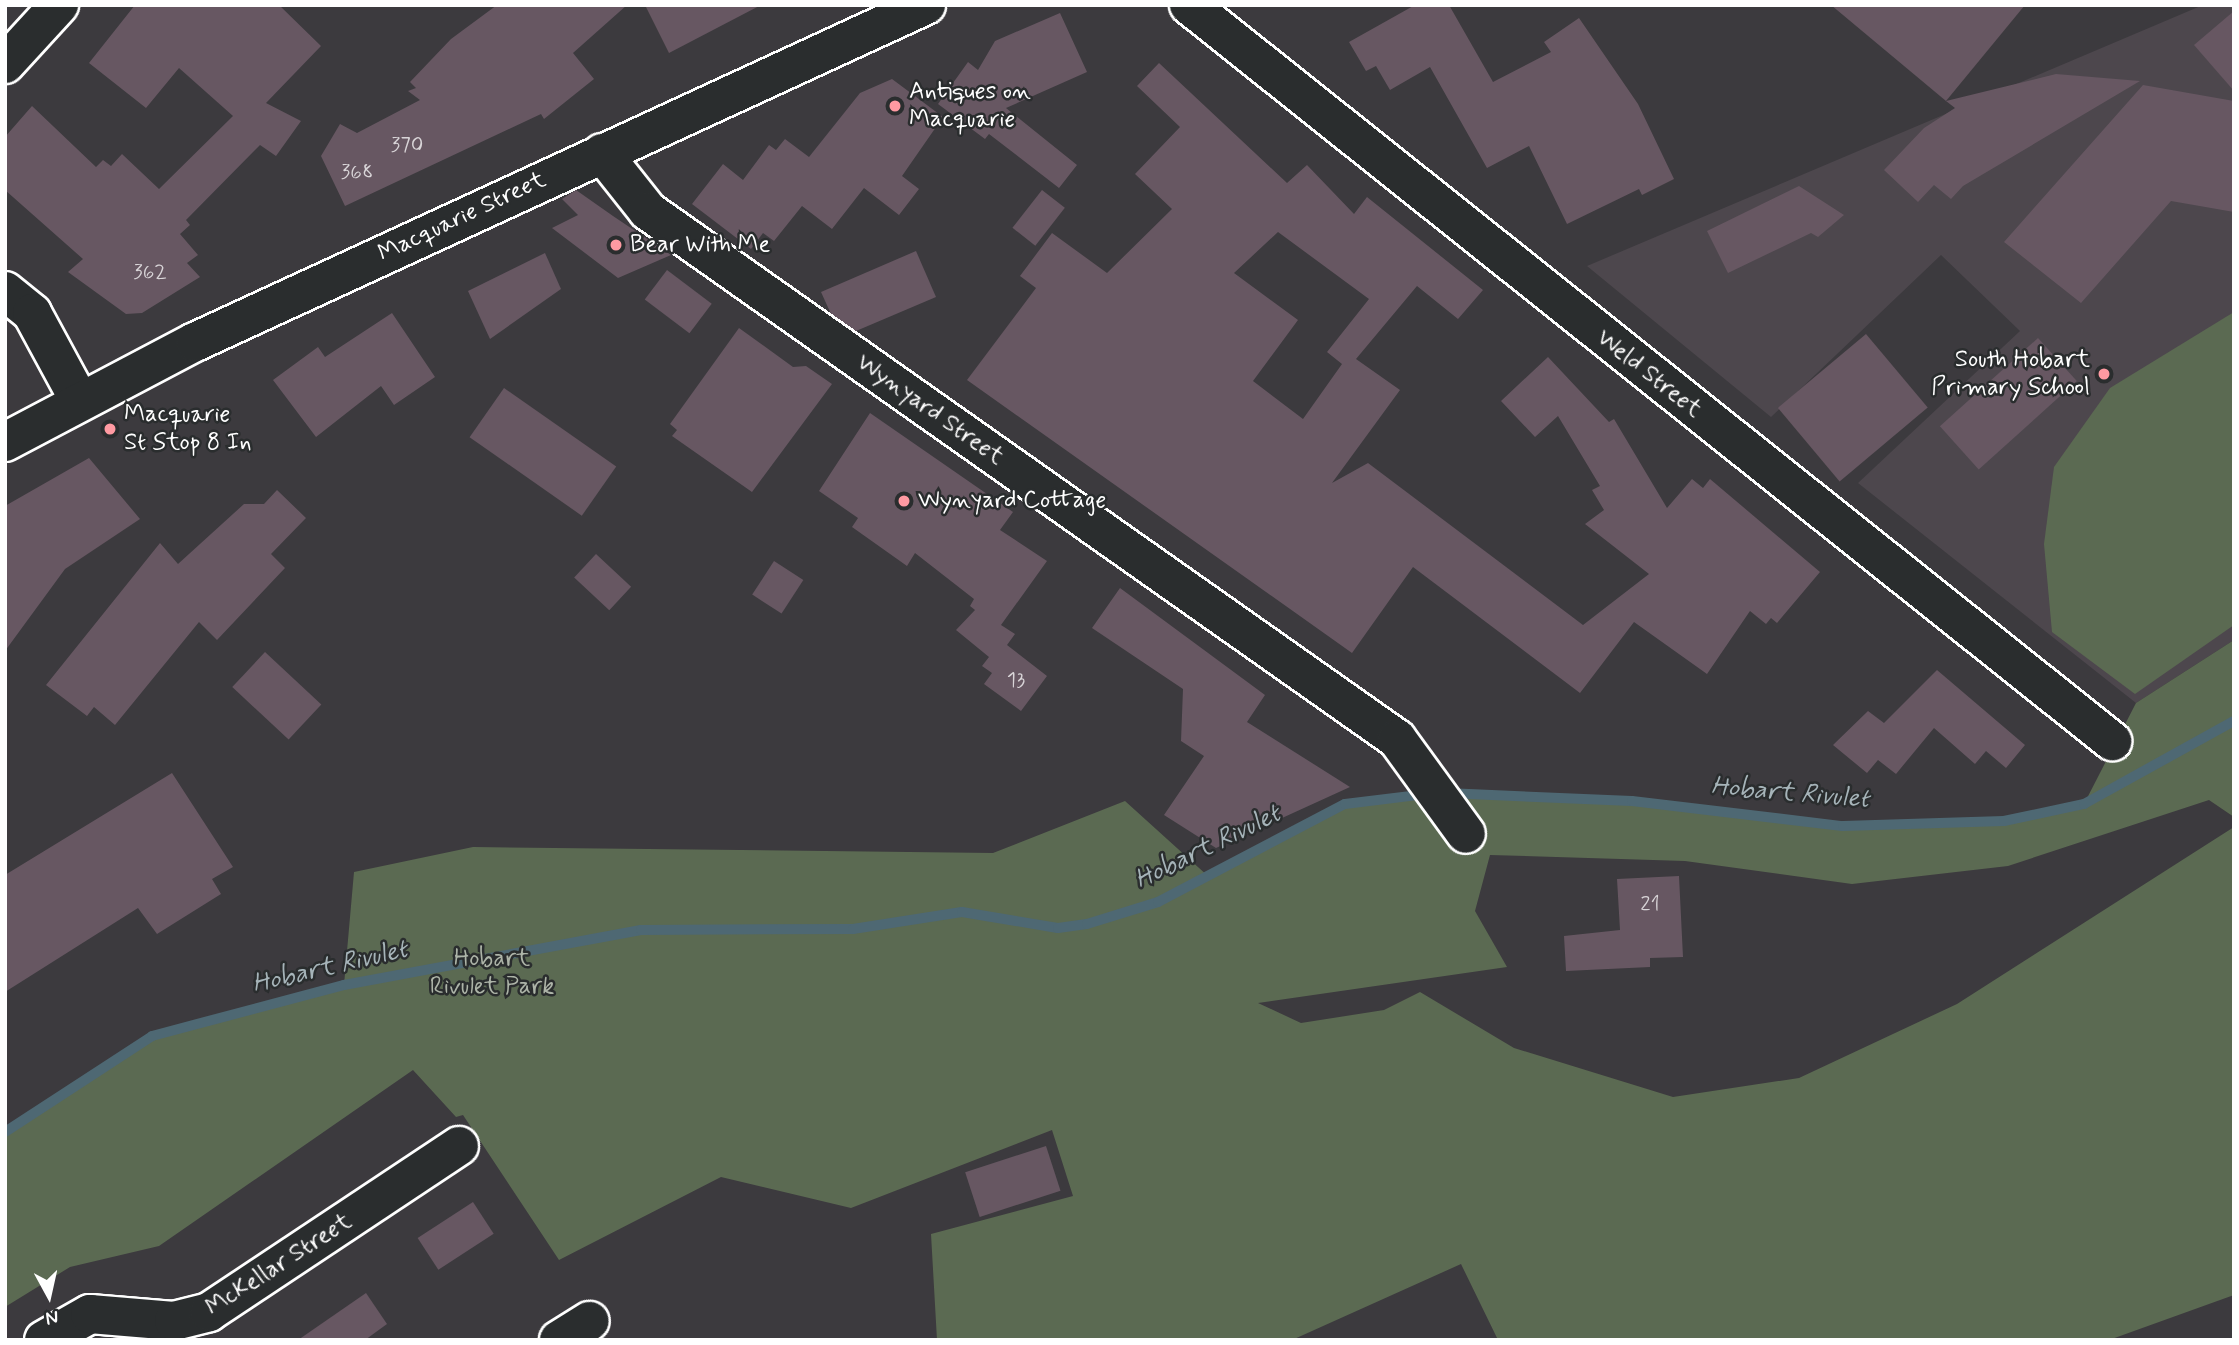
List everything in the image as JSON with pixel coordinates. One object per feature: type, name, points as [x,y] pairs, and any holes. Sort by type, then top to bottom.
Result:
[{"type":"street","points":[[5,64],[59,5]]},
{"type":"street","name":"Macquarie Street","points":[[5,442],[79,400],[602,153],[926,5]]},
{"type":"street","name":"Weld Street","points":[[1189,5],[2112,741]]},
{"type":"street","name":"Wynyard Street","points":[[602,153],[648,211],[1397,738],[1460,828]]},
{"type":"street","points":[[5,291],[32,313],[79,400]]},
{"type":"street","name":"McKellar Street","points":[[44,1340],[90,1314],[174,1321],[209,1312],[459,1146]]},
{"type":"shaded area","name":"South Hobart Primary School","points":[[2203,5],[2234,5],[2234,640],[2136,703],[1858,483],[2020,331],[1941,255],[1771,417],[1587,266]]},
{"type":"green space","points":[[2234,312],[2234,625],[2135,694],[2052,632],[2044,544],[2054,467],[2110,388]]},
{"type":"green space","name":"Hobart Rivulet Park","points":[[2234,640],[2234,817],[2209,800],[2008,866],[1852,884],[1685,861],[1490,855],[1475,911],[1507,967],[1258,1003],[1301,1023],[1384,1010],[1420,992],[1514,1048],[1673,1097],[1799,1078],[1957,1004],[2234,827],[2234,1295],[2109,1340],[1498,1340],[1461,1264],[1292,1340],[937,1340],[931,1234],[1073,1196],[1052,1130],[851,1208],[721,1177],[559,1260],[463,1115],[456,1117],[413,1070],[159,1246],[70,1267],[5,1307],[5,1132],[152,1036],[344,985],[354,872],[473,847],[993,853],[1125,801],[1209,877],[1345,804],[1401,795],[1632,801],[1843,826],[2004,821],[2084,804],[2136,703]]},
{"type":"building","points":[[135,5],[279,5],[321,46],[266,103],[301,121],[276,156],[260,145],[186,220],[190,225],[180,234],[198,255],[187,263],[200,277],[142,313],[126,314],[68,272],[83,259],[5,190],[5,137],[32,106],[96,167],[103,160],[111,166],[122,154],[159,189],[233,116],[179,68],[146,108],[89,63]]},
{"type":"building","points":[[497,5],[627,5],[573,53],[594,79],[544,119],[541,114],[345,206],[321,156],[340,124],[357,133],[420,100],[408,91],[416,88],[410,82],[451,39]]},
{"type":"building","points":[[645,5],[761,5],[669,53]]},
{"type":"building","points":[[1415,5],[1449,5],[1493,82],[1551,52],[1544,42],[1579,18],[1638,104],[1674,179],[1642,195],[1639,189],[1567,224],[1529,146],[1487,168],[1430,67],[1390,90],[1376,66],[1366,71],[1349,42]]},
{"type":"building","points":[[1831,5],[2025,5],[1946,101]]},
{"type":"building","points":[[2234,11],[2234,91],[2194,45]]},
{"type":"building","points":[[1060,13],[1087,72],[1006,108],[1077,165],[1059,188],[989,134],[985,139],[938,104],[968,62],[978,70],[995,41]]},
{"type":"building","points":[[1159,63],[1287,183],[1307,165],[1354,214],[1367,197],[1483,290],[1458,319],[1417,286],[1356,359],[1400,390],[1332,483],[1368,463],[1583,625],[1649,574],[1585,524],[1604,510],[1592,490],[1600,486],[1558,416],[1535,437],[1501,401],[1548,357],[1609,422],[1614,419],[1667,508],[1692,479],[1703,488],[1710,479],[1820,572],[1777,623],[1771,618],[1766,624],[1750,611],[1707,674],[1634,622],[1580,693],[1413,567],[1352,653],[967,380],[1036,288],[1020,276],[1052,233],[1107,273],[1172,209],[1135,174],[1180,127],[1137,86]],"holes":[[[1278,232],[1369,299],[1327,352],[1342,364],[1303,419],[1253,381],[1298,320],[1234,273]]]},
{"type":"building","points":[[2056,74],[2140,81],[1963,186],[1951,199],[1934,185],[1918,202],[1884,170],[1924,128],[1955,108],[1946,101]]},
{"type":"building","points":[[892,79],[943,117],[902,176],[919,189],[899,215],[864,188],[832,229],[802,206],[774,241],[763,233],[751,249],[692,204],[723,164],[743,180],[769,145],[776,150],[785,139],[809,157],[860,93]]},
{"type":"building","points":[[2143,85],[2234,101],[2234,212],[2171,201],[2081,303],[2004,242]]},
{"type":"building","points":[[1799,186],[1844,215],[1818,237],[1811,233],[1728,273],[1707,231]]},
{"type":"building","name":"Bear With Me","points":[[576,190],[671,255],[618,278],[552,228],[578,215],[562,199]]},
{"type":"building","points":[[1042,190],[1065,208],[1035,246],[1012,228]]},
{"type":"building","points":[[916,251],[936,297],[856,331],[831,314],[821,292]]},
{"type":"building","points":[[545,253],[561,289],[490,339],[468,291]]},
{"type":"building","points":[[667,270],[712,304],[689,333],[645,300]]},
{"type":"building","points":[[392,313],[435,377],[394,405],[381,386],[316,437],[273,380],[318,347],[325,357]]},
{"type":"building","points":[[739,328],[793,367],[806,366],[832,384],[752,492],[672,436],[677,430],[670,424]]},
{"type":"building","points":[[1866,334],[1928,408],[1840,481],[1778,408]]},
{"type":"building","points":[[2038,338],[2077,381],[1979,469],[1940,426]]},
{"type":"building","points":[[504,388],[616,467],[582,516],[470,437]]},
{"type":"building","points":[[870,413],[1013,512],[1000,530],[1047,561],[1001,625],[1015,634],[1007,645],[1047,676],[1021,711],[984,684],[992,673],[982,666],[989,657],[956,630],[975,610],[970,606],[974,599],[915,553],[907,566],[852,527],[858,518],[819,491]]},
{"type":"building","points":[[89,458],[140,519],[65,569],[5,651],[5,506]]},
{"type":"building","points":[[277,490],[306,518],[271,554],[285,568],[217,640],[199,622],[115,725],[94,707],[87,716],[46,685],[160,543],[178,564],[244,504],[264,504]]},
{"type":"building","points":[[596,554],[631,587],[609,610],[574,577]]},
{"type":"building","points":[[774,561],[803,580],[782,614],[752,595]]},
{"type":"building","points":[[1120,588],[1265,695],[1247,722],[1350,787],[1216,848],[1164,815],[1204,756],[1181,741],[1183,689],[1092,628]]},
{"type":"building","points":[[265,652],[321,705],[289,740],[232,687]]},
{"type":"building","points":[[1937,670],[2025,745],[2006,768],[1986,751],[1975,764],[1934,728],[1896,774],[1878,760],[1867,773],[1833,745],[1868,711],[1884,723]]},
{"type":"building","points":[[172,773],[233,867],[212,879],[221,894],[157,934],[138,908],[5,992],[5,875]]},
{"type":"building","points":[[1679,876],[1683,957],[1650,958],[1650,967],[1566,971],[1564,936],[1620,930],[1617,879]]},
{"type":"building","points":[[1046,1146],[1061,1191],[980,1217],[965,1172]]},
{"type":"building","points":[[473,1202],[494,1234],[438,1270],[418,1238]]},
{"type":"building","points":[[366,1293],[387,1324],[365,1340],[298,1340]]},
{"type":"waterway","name":"Hobart Rivulet","points":[[1446,793],[1632,801],[1843,826],[2004,821],[2084,804],[2234,721]]},
{"type":"waterway","name":"Hobart Rivulet","points":[[5,1132],[152,1036],[344,985],[641,930],[853,929],[962,912],[1058,928],[1087,924],[1158,902],[1345,804],[1427,794]]},
{"type":"place","name":"Antiques on Macquarie","points":[[895,106]]},
{"type":"place","name":"Bear With Me","points":[[616,245]]},
{"type":"place","name":"South Hobart Primary School","points":[[2104,374]]},
{"type":"place","name":"Macquarie St Stop 8 In","points":[[110,429]]},
{"type":"place","name":"Wynyard Cottage","points":[[904,501]]}]
